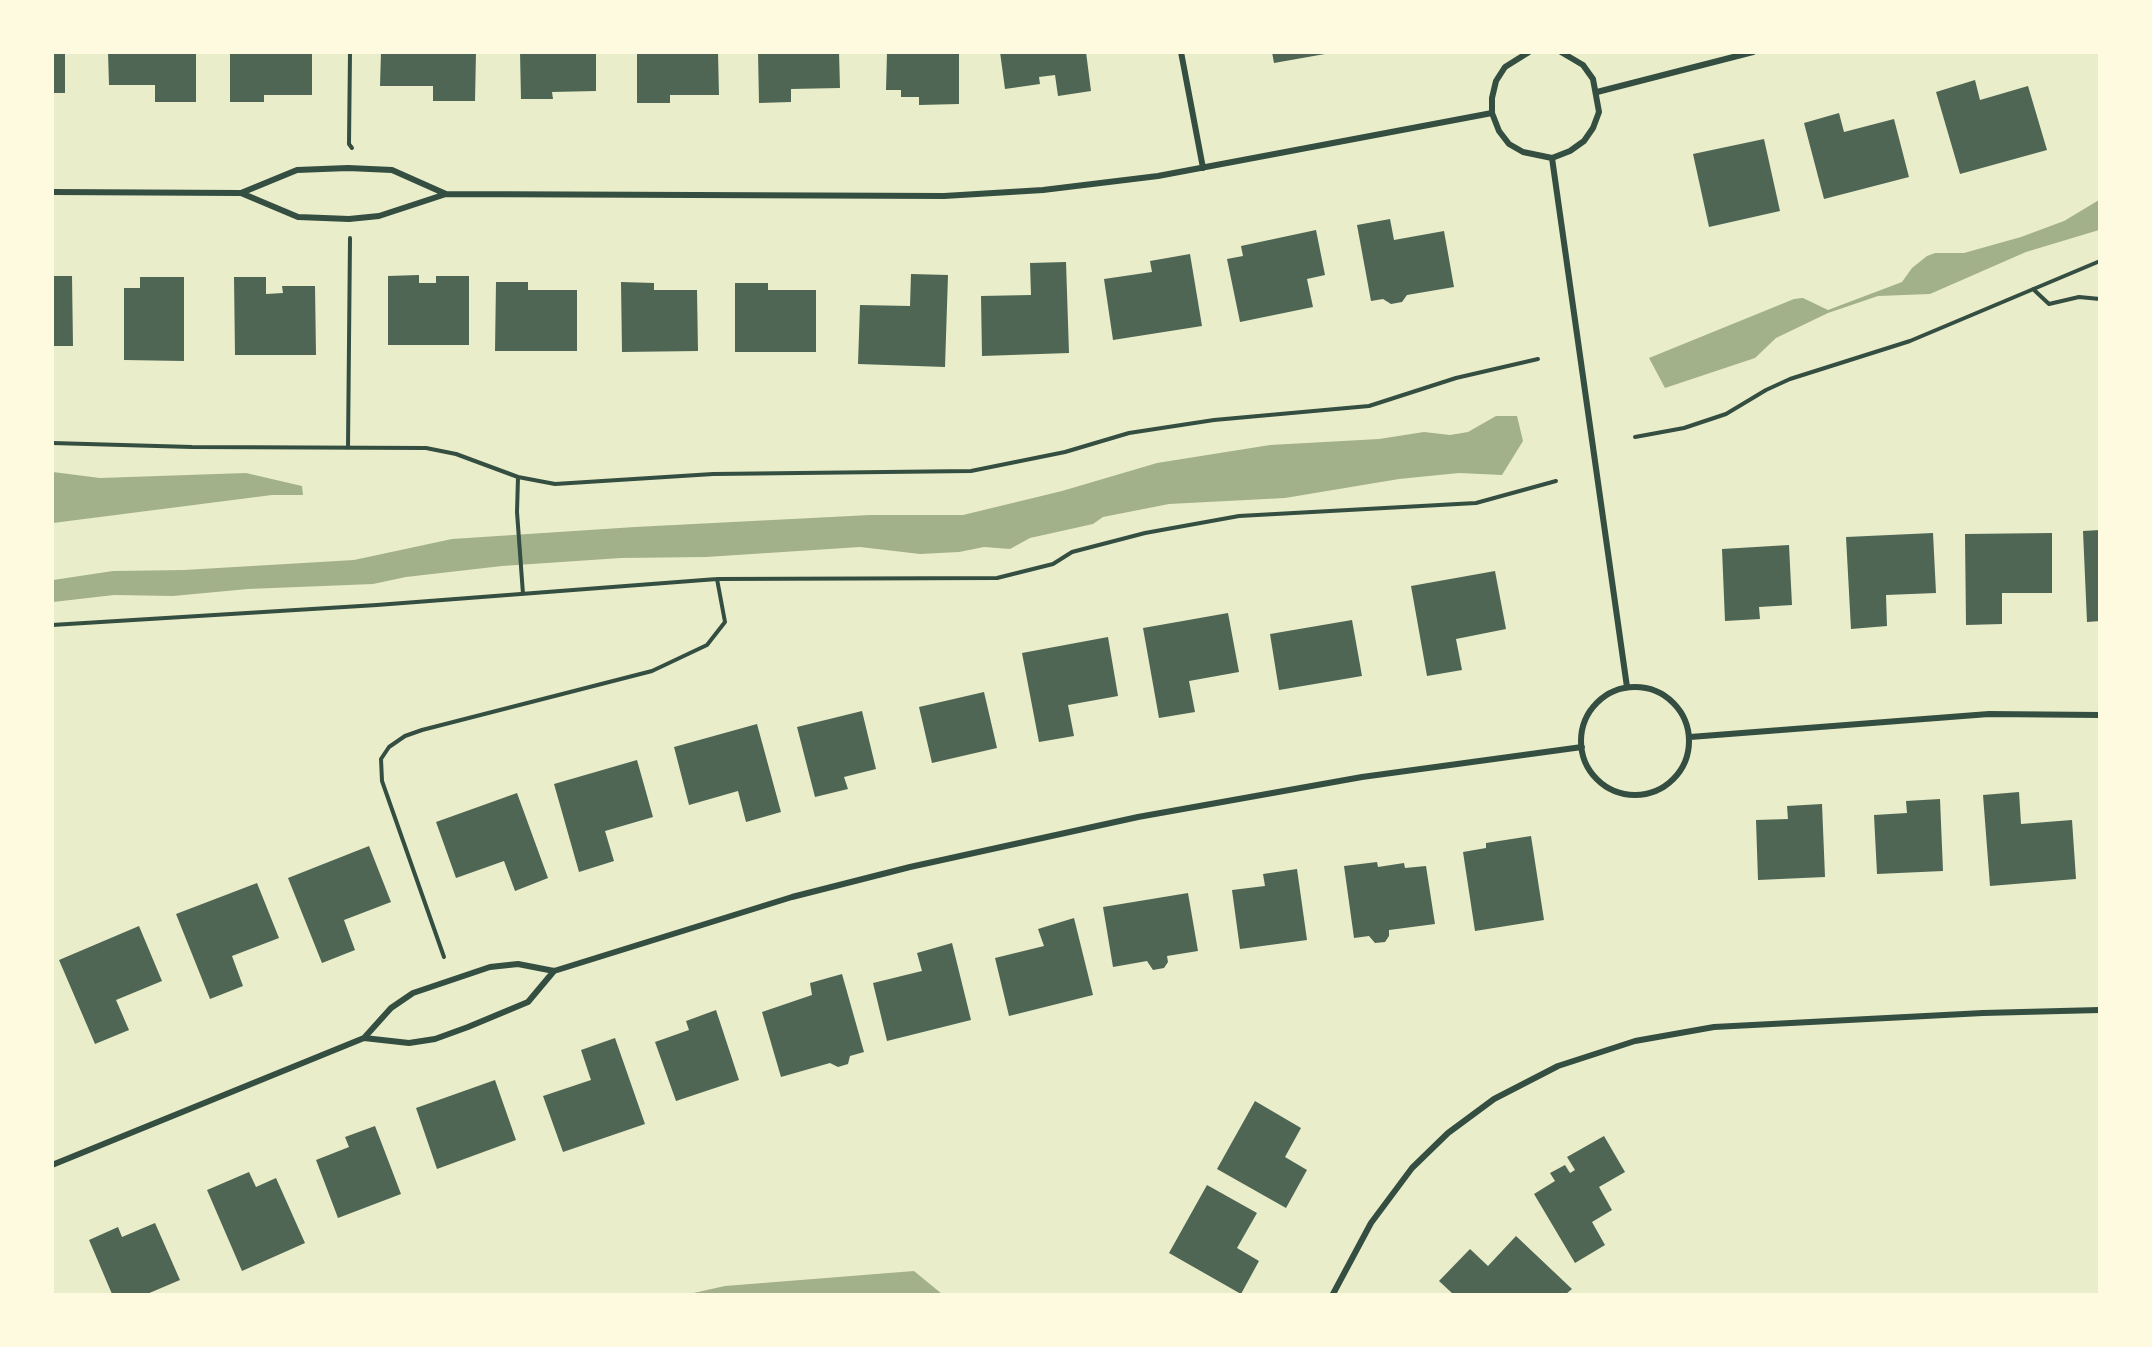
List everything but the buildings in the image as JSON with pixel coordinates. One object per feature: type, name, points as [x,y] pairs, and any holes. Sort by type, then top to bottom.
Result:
[{"type":"street","points":[[1181,52],[1203,168]]},
{"type":"street","points":[[1529,52],[1505,67],[1496,81],[1492,112],[1499,131],[1509,144],[1523,152],[1551,158],[1570,151],[1584,141],[1593,128],[1599,112],[1593,79],[1583,65],[1561,52]]},
{"type":"street","points":[[1597,92],[1753,52]]},
{"type":"street","points":[[52,192],[241,193],[298,217],[349,219],[379,216],[446,194],[944,196],[1043,190],[1203,168],[1492,112]]},
{"type":"street","points":[[1551,158],[1627,687]]},
{"type":"street","points":[[241,193],[297,170],[348,168],[392,170],[446,194]]},
{"type":"street","points":[[1627,687],[1647,688],[1661,693],[1677,706],[1686,722],[1690,737],[1688,757],[1680,771],[1666,785],[1647,793],[1627,794],[1611,790],[1599,782],[1588,766],[1582,747],[1582,734],[1587,717],[1598,702],[1612,692],[1627,687]]},
{"type":"street","points":[[1690,737],[1989,714],[2100,714]]},
{"type":"street","points":[[52,1166],[364,1038],[392,1008],[413,993],[490,967],[518,964],[554,971],[792,897],[1033,839],[1362,777],[1543,750],[1582,747]]},
{"type":"street","points":[[364,1038],[409,1043],[435,1039],[468,1028],[528,1002],[554,971]]},
{"type":"street","points":[[1333,1294],[1371,1223],[1412,1168],[1448,1133],[1494,1099],[1558,1066],[1635,1041],[1714,1027],[1983,1013],[2100,1010]]},
{"type":"path","points":[[348,168],[352,148],[349,144],[350,52]]},
{"type":"path","points":[[348,448],[349,242],[352,227],[349,219]]},
{"type":"path","points":[[1635,437],[1684,428],[1726,414],[1766,390],[1790,379],[1910,341],[2100,261]]},
{"type":"path","points":[[2033,289],[2049,304],[2079,297],[2100,299]]},
{"type":"path","points":[[52,443],[426,448],[456,454],[518,477],[555,484],[713,474],[970,471],[1065,452],[1130,433],[1214,420],[1369,406],[1456,378],[1538,359]]},
{"type":"path","points":[[518,477],[517,512],[523,594]]},
{"type":"path","points":[[52,625],[717,579],[997,578],[1053,564],[1072,552],[1145,532],[1239,516],[1476,503],[1556,481]]},
{"type":"path","points":[[444,957],[382,781],[381,759],[389,747],[405,736],[422,730],[652,671],[707,645],[726,622],[717,579]]},
{"type":"shaded area","points":[[2099,200],[2099,230],[2026,252],[1930,294],[1878,296],[1828,313],[1776,338],[1755,358],[1665,388],[1649,358],[1794,299],[1803,298],[1828,310],[1902,282],[1912,268],[1927,256],[1935,253],[1964,253],[2021,237],[2064,221]]},
{"type":"shaded area","points":[[1496,416],[1517,416],[1523,441],[1502,475],[1459,473],[1399,479],[1285,498],[1169,504],[1103,517],[1093,524],[1030,538],[1010,549],[984,547],[959,552],[920,554],[860,547],[706,557],[621,558],[502,566],[406,577],[373,584],[248,589],[173,596],[114,595],[53,602],[53,580],[113,571],[184,570],[354,560],[452,539],[870,515],[963,515],[1062,491],[1157,463],[1270,445],[1379,439],[1424,432],[1450,435],[1468,432]]},
{"type":"shaded area","points":[[53,472],[100,478],[246,473],[302,486],[303,495],[272,495],[53,523]]},
{"type":"shaded area","points":[[914,1271],[942,1294],[689,1294],[725,1286]]}]
